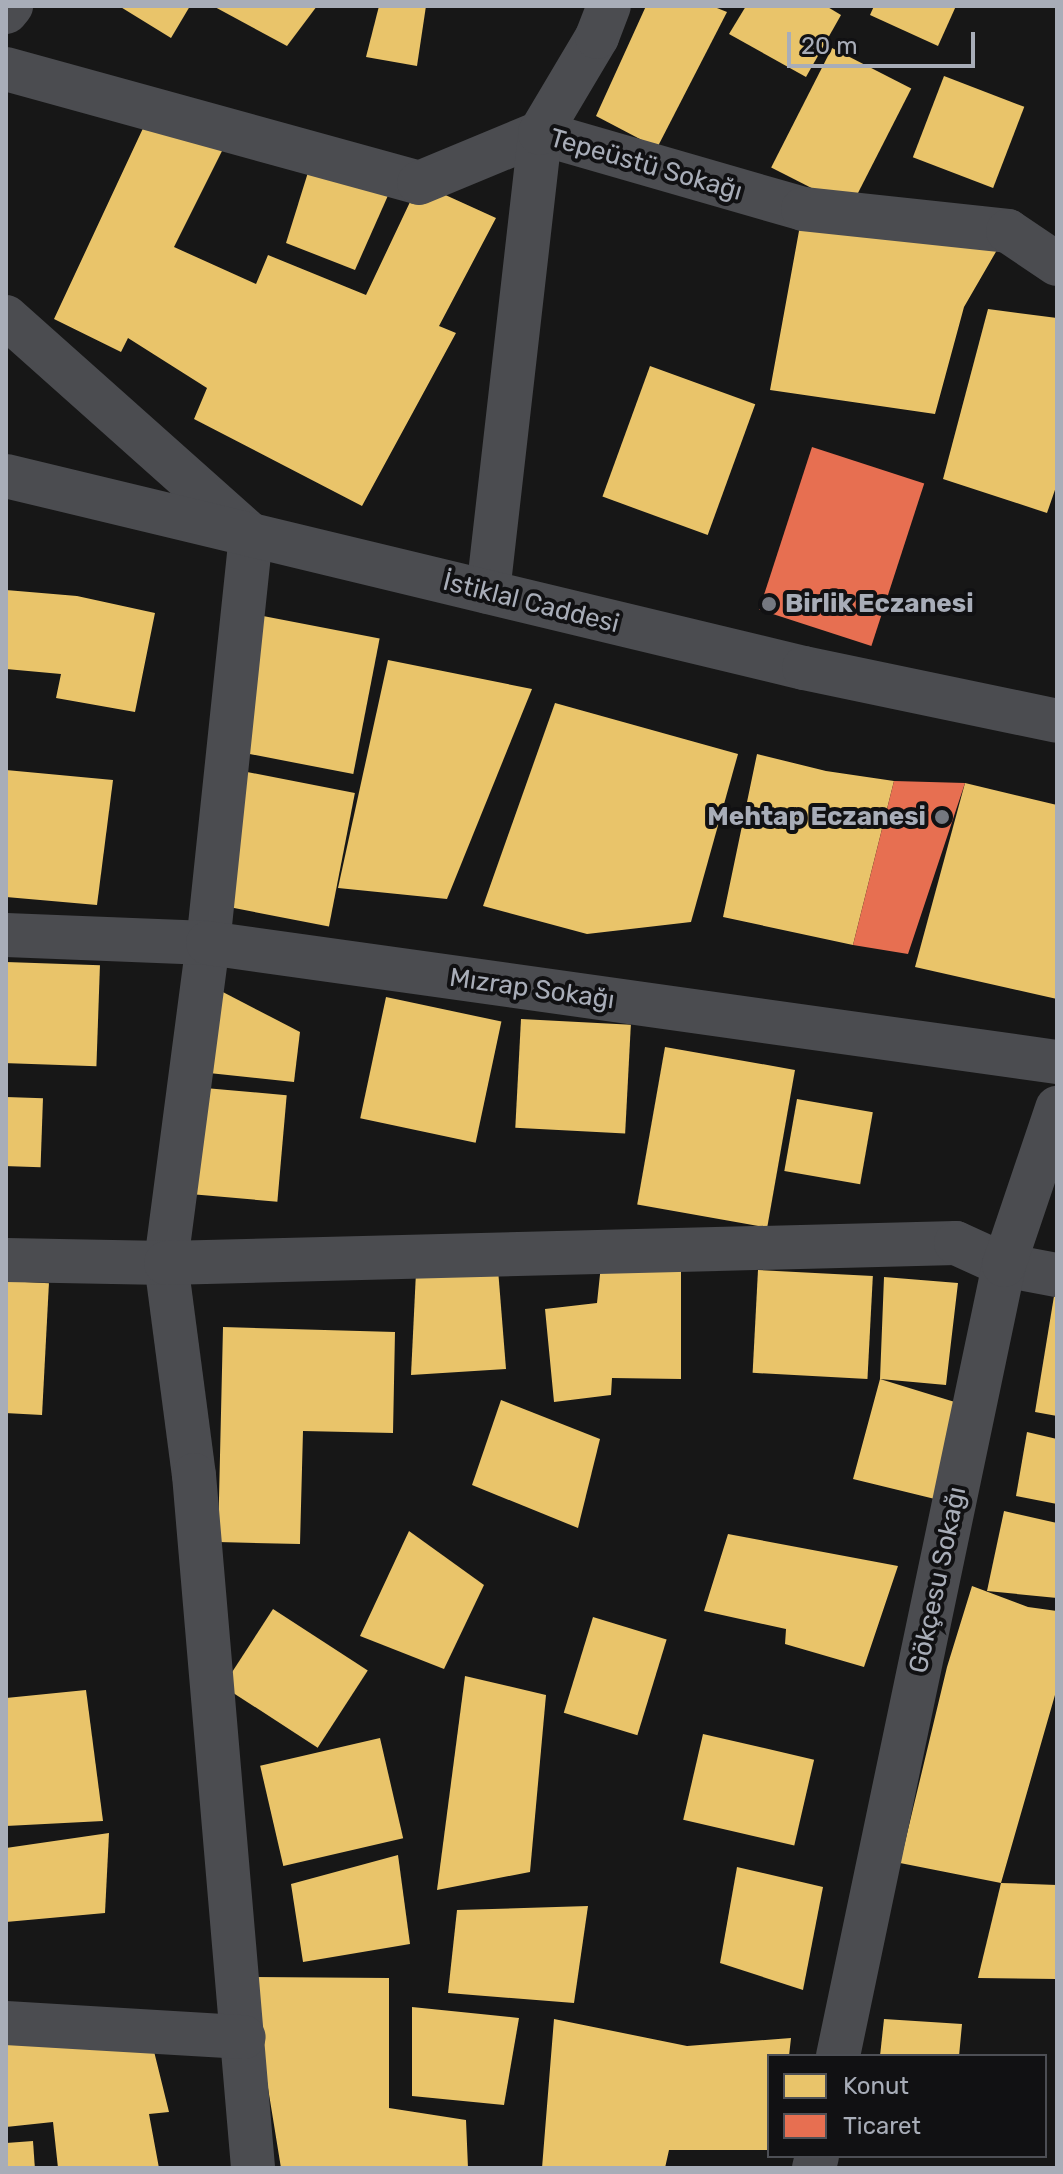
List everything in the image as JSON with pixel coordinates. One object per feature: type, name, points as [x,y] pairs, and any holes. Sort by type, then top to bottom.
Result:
[{"type":"street","points":[[6,12],[11,6]]},
{"type":"street","points":[[488,592],[540,133],[597,37],[609,6]]},
{"type":"street","name":"Tepeüstü Sokağı","points":[[6,69],[419,183],[540,133],[803,209],[1008,231],[1057,264]]},
{"type":"street","points":[[6,317],[251,535],[208,943],[166,1263],[194,1475],[253,2168]]},
{"type":"street","name":"İstiklal Caddesi","points":[[6,476],[804,668],[1057,721]]},
{"type":"street","name":"Mızrap Sokağı","points":[[6,935],[208,943],[1057,1062]]},
{"type":"street","name":"Gökçesu Sokağı","points":[[838,2054],[1004,1265],[1057,1108]]},
{"type":"street","points":[[6,1260],[166,1263],[956,1243],[1004,1265],[1057,1275]]},
{"type":"street","points":[[6,2023],[244,2037]]},
{"type":"building: Konut","points":[[119,6],[190,6],[171,38]]},
{"type":"building: Konut","points":[[213,6],[317,6],[287,46]]},
{"type":"building: Konut","points":[[379,6],[426,6],[417,66],[366,57]]},
{"type":"building: Konut","points":[[646,6],[712,6],[727,12],[657,148],[596,116]]},
{"type":"building: Konut","points":[[746,6],[826,6],[841,15],[806,77],[729,34]]},
{"type":"building: Konut","points":[[874,6],[956,6],[938,46],[870,15]]},
{"type":"building: Konut","points":[[832,48],[911,88],[850,208],[771,167]]},
{"type":"building: Konut","points":[[944,76],[1024,107],[993,188],[913,157]]},
{"type":"building: Konut","points":[[152,109],[232,131],[174,247],[256,284],[268,255],[366,295],[419,183],[496,218],[439,326],[456,333],[362,506],[194,419],[207,388],[128,338],[121,352],[54,319]]},
{"type":"building: Konut","points":[[310,166],[390,191],[355,270],[286,243]]},
{"type":"building: Konut","points":[[803,209],[1008,231],[964,307],[935,414],[770,390]]},
{"type":"building: Konut","points":[[988,309],[1057,318],[1057,484],[1047,513],[943,479]]},
{"type":"building: Konut","points":[[650,366],[755,404],[708,535],[602,497]]},
{"type":"building: Konut","points":[[6,590],[77,596],[155,613],[135,712],[56,698],[61,674],[6,669]]},
{"type":"building: Konut","points":[[253,614],[380,639],[353,774],[227,749]]},
{"type":"building: Konut","points":[[388,660],[532,689],[447,899],[338,888]]},
{"type":"building: Konut","points":[[555,703],[738,754],[691,922],[587,934],[483,906]]},
{"type":"building: Konut","points":[[757,754],[826,771],[894,781],[853,945],[723,917]]},
{"type":"building: Konut","points":[[6,770],[113,780],[97,905],[6,897]]},
{"type":"building: Konut","points":[[242,771],[355,793],[329,926],[216,905]]},
{"type":"building: Konut","points":[[965,783],[1057,805],[1057,999],[915,967]]},
{"type":"building: Konut","points":[[6,962],[100,965],[96,1066],[6,1063]]},
{"type":"building: Konut","points":[[219,990],[300,1032],[294,1082],[209,1073]]},
{"type":"building: Konut","points":[[386,997],[501,1022],[476,1143],[360,1118]]},
{"type":"building: Konut","points":[[521,1019],[631,1025],[625,1134],[515,1128]]},
{"type":"building: Konut","points":[[665,1047],[795,1070],[767,1227],[637,1205]]},
{"type":"building: Konut","points":[[205,1088],[287,1095],[277,1202],[196,1195]]},
{"type":"building: Konut","points":[[6,1097],[43,1098],[41,1167],[6,1166]]},
{"type":"building: Konut","points":[[797,1099],[873,1112],[860,1184],[784,1171]]},
{"type":"building: Konut","points":[[601,1265],[681,1265],[681,1379],[612,1378],[611,1395],[554,1402],[545,1309],[597,1303]]},
{"type":"building: Konut","points":[[498,1269],[506,1369],[411,1375],[416,1272]]},
{"type":"building: Konut","points":[[758,1270],[873,1276],[867,1379],[753,1373]]},
{"type":"building: Konut","points":[[884,1277],[958,1283],[946,1385],[880,1379]]},
{"type":"building: Konut","points":[[6,1281],[49,1283],[42,1415],[6,1413]]},
{"type":"building: Konut","points":[[1057,1290],[1057,1416],[1035,1412]]},
{"type":"building: Konut","points":[[223,1327],[395,1332],[393,1433],[303,1431],[300,1544],[218,1542]]},
{"type":"building: Konut","points":[[880,1379],[958,1403],[939,1500],[853,1479]]},
{"type":"building: Konut","points":[[501,1400],[600,1439],[578,1528],[472,1485]]},
{"type":"building: Konut","points":[[1027,1432],[1057,1439],[1057,1504],[1016,1496]]},
{"type":"building: Konut","points":[[1004,1511],[1057,1523],[1057,1598],[987,1591]]},
{"type":"building: Konut","points":[[409,1531],[484,1585],[444,1669],[360,1636]]},
{"type":"building: Konut","points":[[728,1534],[898,1566],[864,1667],[785,1644],[786,1629],[704,1611]]},
{"type":"building: Konut","points":[[972,1586],[1028,1607],[1057,1611],[1057,1688],[1001,1883],[900,1863],[947,1667]]},
{"type":"building: Konut","points":[[273,1609],[368,1671],[318,1748],[223,1686]]},
{"type":"building: Konut","points":[[593,1617],[667,1640],[637,1735],[564,1713]]},
{"type":"building: Konut","points":[[465,1676],[546,1695],[530,1872],[437,1890]]},
{"type":"building: Konut","points":[[86,1690],[103,1821],[6,1826],[6,1698]]},
{"type":"building: Konut","points":[[703,1734],[814,1760],[794,1845],[683,1820]]},
{"type":"building: Konut","points":[[380,1738],[403,1838],[283,1866],[260,1766]]},
{"type":"building: Konut","points":[[109,1833],[105,1913],[6,1922],[6,1848]]},
{"type":"building: Konut","points":[[398,1855],[410,1944],[303,1962],[291,1884]]},
{"type":"building: Konut","points":[[737,1867],[823,1887],[803,1990],[720,1963]]},
{"type":"building: Konut","points":[[1001,1883],[1057,1885],[1057,1979],[978,1978]]},
{"type":"building: Konut","points":[[588,1906],[574,2003],[448,1993],[457,1910]]},
{"type":"building: Konut","points":[[250,1977],[389,1978],[389,2108],[466,2120],[468,2168],[281,2168]]},
{"type":"building: Konut","points":[[412,2007],[519,2018],[504,2105],[412,2096]]},
{"type":"building: Konut","points":[[554,2019],[687,2046],[791,2038],[789,2054],[767,2054],[767,2150],[669,2150],[665,2168],[542,2168]]},
{"type":"building: Konut","points":[[884,2019],[962,2024],[959,2054],[880,2054]]},
{"type":"building: Konut","points":[[6,2023],[149,2031],[169,2112],[149,2114],[159,2168],[58,2168],[53,2122],[6,2127]]},
{"type":"building: Konut","points":[[33,2141],[35,2168],[8,2168],[6,2143]]},
{"type":"building: Ticaret","points":[[812,447],[924,483],[871,646],[759,610]]},
{"type":"building: Ticaret","points":[[894,781],[965,783],[908,954],[853,945]]},
{"type":"place","name":"Birlik Eczanesi","points":[[769,604]]},
{"type":"place","name":"Mehtap Eczanesi","points":[[942,817]]}]
